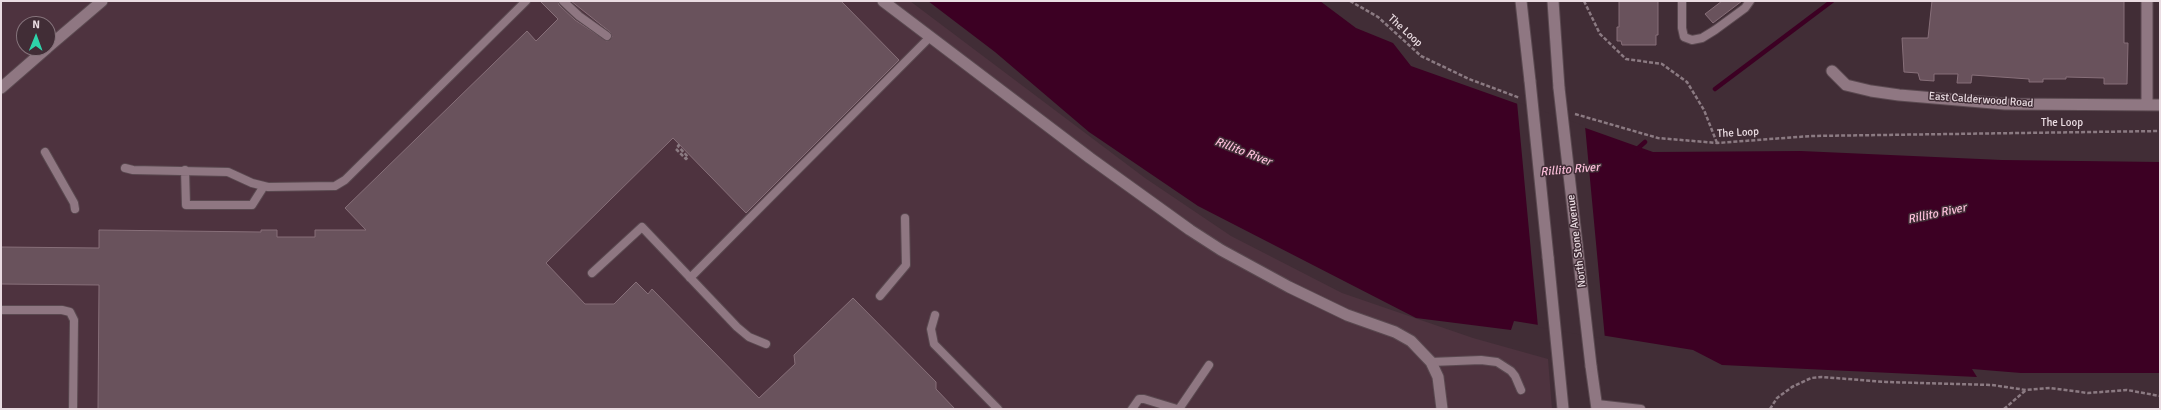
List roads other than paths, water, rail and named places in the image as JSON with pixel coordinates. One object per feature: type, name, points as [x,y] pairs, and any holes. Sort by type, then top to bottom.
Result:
[{"type":"street","points":[[56,41],[102,1]]},
{"type":"street","points":[[883,1],[1118,179],[1190,230],[1256,270],[1323,304],[1404,336],[1418,346],[1431,362],[1438,377],[1442,409]]},
{"type":"street","points":[[1521,1],[1563,409]]},
{"type":"street","name":"North Stone Avenue","points":[[1553,1],[1559,88],[1597,407]]},
{"type":"street","points":[[2147,1],[2148,105]]},
{"type":"street","points":[[1,88],[39,56]]},
{"type":"street","name":"East Calderwood Road","points":[[1832,71],[1846,85],[1871,91],[1899,95],[2005,104],[2160,105]]},
{"type":"lane","points":[[125,168],[133,170],[228,172],[264,186],[329,188],[340,184],[526,1]]},
{"type":"lane","points":[[563,1],[607,36]]},
{"type":"lane","points":[[1682,1],[1682,28],[1684,37],[1692,40],[1702,38],[1715,30],[1745,8],[1750,1]]},
{"type":"lane","points":[[690,278],[930,37]]},
{"type":"lane","points":[[45,152],[74,203],[75,209]]},
{"type":"lane","points":[[185,170],[186,205],[252,205],[264,186]]},
{"type":"lane","points":[[880,296],[906,265],[905,218]]},
{"type":"lane","points":[[592,273],[642,226],[690,278],[749,337],[766,344]]},
{"type":"lane","points":[[1,310],[62,310],[70,312],[74,320],[73,409]]},
{"type":"lane","points":[[935,315],[931,329],[934,344],[998,409]]},
{"type":"lane","points":[[1431,362],[1481,360],[1497,362],[1511,371],[1521,390]]},
{"type":"lane","points":[[1132,409],[1139,399],[1144,399],[1178,409],[1209,365]]},
{"type":"lane","points":[[1597,407],[1641,409]]},
{"type":"water","name":"Rillito River","points":[[928,1],[1320,1],[1356,28],[1393,43],[1411,66],[1653,152],[1801,151],[2002,160],[2160,162],[2160,373],[2021,373],[1972,369],[1977,377],[1722,365],[1693,350],[1514,321],[1511,330],[1416,318],[1198,206],[1089,132],[995,52]]},
{"type":"waterway","points":[[1715,89],[1832,1]]},
{"type":"waterway","points":[[1636,150],[1645,142]]}]
